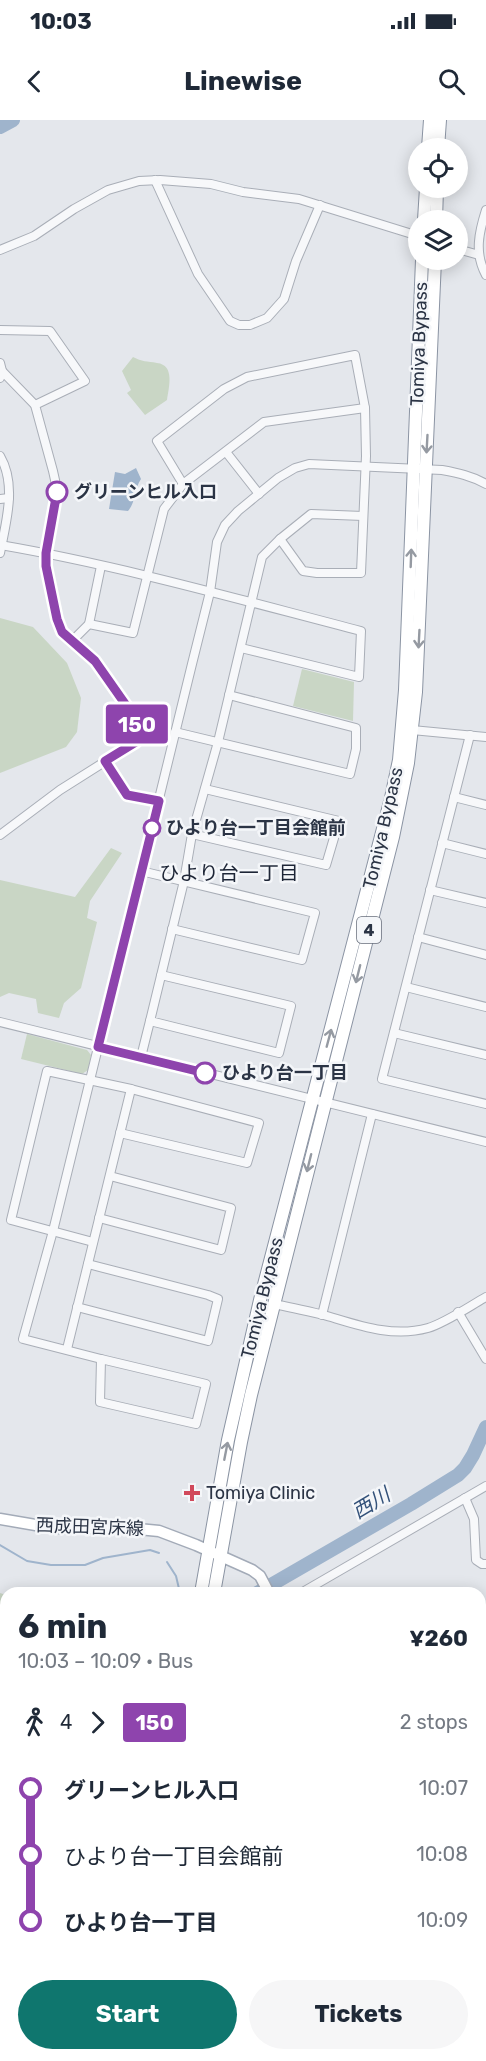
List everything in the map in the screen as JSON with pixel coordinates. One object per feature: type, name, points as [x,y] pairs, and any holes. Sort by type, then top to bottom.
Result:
[{"type":"highway","points":[[429,138],[430,120]]},
{"type":"highway","points":[[439,138],[440,120]]},
{"type":"highway","name":"Tomiya Bypass","points":[[202,1587],[238,1393],[393,837],[401,800],[412,730],[419,644],[422,270]]},
{"type":"highway","name":"Tomiya Bypass","points":[[216,1587],[241,1442],[399,760],[434,270]]},
{"type":"main road","name":"西成田宮床線","points":[[0,1519],[53,1528],[144,1528],[172,1535],[243,1564],[260,1576],[266,1587]]},
{"type":"street","points":[[155,180],[198,274],[230,321],[239,325],[250,325],[267,318],[284,300],[320,205]]},
{"type":"street","points":[[0,250],[34,236],[74,209],[108,190],[155,180],[211,184],[243,192],[298,199],[408,233]]},
{"type":"street","points":[[486,210],[478,234],[479,255],[486,274]]},
{"type":"street","points":[[468,252],[479,255]]},
{"type":"street","points":[[0,330],[50,331],[85,381],[35,405]]},
{"type":"street","points":[[183,484],[157,441],[224,389],[247,377],[355,355],[365,408],[366,467],[361,573],[317,573],[303,570],[280,539]]},
{"type":"street","points":[[0,835],[60,790],[136,742],[138,728],[135,718],[95,661],[62,632],[57,619],[46,566],[46,553],[57,489],[35,405],[1,370]]},
{"type":"street","points":[[89,624],[133,633],[164,509],[183,484],[264,422],[365,408]]},
{"type":"street","points":[[226,452],[259,494]]},
{"type":"street","points":[[0,456],[7,473],[0,548],[46,553],[361,631],[359,677],[241,648]]},
{"type":"street","points":[[101,1359],[100,1402],[196,1424],[206,1384],[23,1339],[53,1232],[210,592],[217,542],[225,525],[238,510],[278,478],[295,468],[309,464],[460,473],[486,484]]},
{"type":"street","points":[[141,1057],[184,881],[192,834],[218,742],[262,557],[311,514],[363,516]]},
{"type":"street","points":[[72,641],[89,624],[101,566]]},
{"type":"street","points":[[175,732],[350,774],[356,749],[356,728],[229,695]]},
{"type":"street","points":[[412,730],[486,736]]},
{"type":"street","points":[[470,735],[382,1079],[486,1104]]},
{"type":"street","points":[[105,761],[127,795],[159,801]]},
{"type":"street","points":[[192,834],[326,865],[339,821],[205,789]]},
{"type":"street","points":[[454,797],[486,805]]},
{"type":"street","points":[[442,843],[486,854]]},
{"type":"street","points":[[141,871],[315,913],[302,960],[172,929]]},
{"type":"street","points":[[430,890],[486,903]]},
{"type":"street","points":[[418,937],[486,955]]},
{"type":"street","points":[[150,1021],[279,1053],[291,1006],[161,975]]},
{"type":"street","points":[[406,987],[486,1007]]},
{"type":"street","points":[[0,1022],[486,1143]]},
{"type":"street","points":[[394,1033],[486,1055]]},
{"type":"street","points":[[93,1242],[11,1220],[47,1071],[131,1089],[259,1124],[248,1163],[120,1132]]},
{"type":"street","points":[[67,1349],[131,1089]]},
{"type":"street","points":[[321,1315],[372,1114]]},
{"type":"street","points":[[99,1218],[221,1250],[231,1208],[110,1176]]},
{"type":"street","points":[[77,1307],[208,1341],[214,1320],[218,1299],[88,1264]]},
{"type":"street","points":[[273,1304],[363,1327],[390,1332],[408,1332],[430,1328],[486,1297]]},
{"type":"street","points":[[458,1312],[486,1359]]},
{"type":"street","points":[[311,1587],[486,1486]]},
{"type":"street","points":[[465,1498],[474,1519],[476,1560],[486,1564]]},
{"type":"green space","points":[[133,357],[163,365],[169,372],[167,400],[145,415],[127,393],[131,390],[122,371]]},
{"type":"green space","points":[[0,618],[33,627],[67,663],[81,698],[77,732],[66,747],[0,773]]},
{"type":"green space","points":[[302,669],[354,682],[353,721],[293,706]]},
{"type":"green space","points":[[111,848],[122,853],[90,901],[87,918],[97,922],[81,988],[64,1003],[59,1018],[38,1013],[36,999],[9,993],[0,997],[0,880],[75,897]]},
{"type":"green space","points":[[27,1034],[87,1050],[91,1055],[88,1070],[82,1074],[21,1059]]},
{"type":"water","points":[[136,468],[141,479],[131,507],[128,511],[109,509],[115,472],[125,474]]},
{"type":"waterway","points":[[0,127],[13,120]]},
{"type":"waterway","name":"西川","points":[[267,1587],[458,1475],[473,1455],[486,1427]]},
{"type":"waterway","points":[[0,1545],[27,1561],[51,1565],[85,1565],[103,1558],[150,1550],[159,1553]]},
{"type":"waterway","points":[[167,1562],[176,1576],[179,1587]]},
{"type":"bus line","name":"150","points":[[57,492],[46,553],[46,566],[57,619],[62,632],[95,661],[135,718],[138,728],[136,742],[105,761],[127,795],[159,801],[98,1047],[205,1073]]},
{"type":"place","name":"グリーンヒル入口","points":[[57,492]]},
{"type":"place","name":"ひより台一丁目会館前","points":[[152,828]]},
{"type":"place","name":"ひより台一丁目","points":[[205,1073]]},
{"type":"place","name":"Tomiya Clinic","points":[[192,1493]]},
{"type":"district","name":"ひより台一丁目","points":[[229,873]]}]
